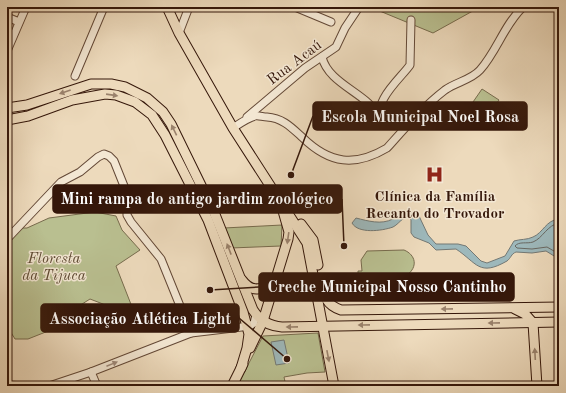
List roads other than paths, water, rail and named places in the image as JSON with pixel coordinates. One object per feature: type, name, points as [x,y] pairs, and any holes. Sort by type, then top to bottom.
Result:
[{"type":"main road","points":[[167,7],[178,33],[233,128],[301,231],[309,249],[334,386]]},
{"type":"main road","points":[[7,108],[27,105],[91,84],[111,84],[125,87],[147,98],[163,112],[171,124],[214,212],[238,274],[259,318],[272,325],[282,327],[559,322]]},
{"type":"main road","points":[[7,120],[28,116],[72,100],[96,95],[116,95],[131,100],[144,107],[152,115],[165,135],[208,220],[248,326],[247,348],[241,368]]},
{"type":"main road","points":[[232,386],[241,368],[259,318],[278,276],[289,232],[280,200]]},
{"type":"main road","points":[[280,200],[312,237],[323,292],[327,302],[334,308],[350,311],[559,307]]},
{"type":"main road","points":[[238,274],[248,286],[258,290],[267,286],[278,276]]},
{"type":"main road","points":[[514,308],[525,314],[533,323],[536,386]]},
{"type":"street","points":[[7,51],[26,7]]},
{"type":"street","points":[[75,76],[104,7]]},
{"type":"street","points":[[178,33],[189,7]]},
{"type":"street","points":[[294,7],[331,22]]},
{"type":"street","name":"Rua Acaú","points":[[233,128],[305,68],[336,47],[345,28],[359,7]]},
{"type":"street","points":[[233,128],[255,116],[275,118],[289,125],[311,146],[322,154],[335,159],[347,161],[361,160],[376,154],[387,148],[410,123],[448,88],[472,76],[481,69],[508,26],[523,7]]},
{"type":"street","points":[[7,17],[20,22]]},
{"type":"street","points":[[381,118],[381,106],[386,92],[410,66],[411,20]]},
{"type":"street","points":[[322,56],[324,65],[340,83],[367,102],[384,121],[410,123]]},
{"type":"street","points":[[7,239],[61,182],[80,172],[98,157],[104,154],[109,156],[114,161],[124,186],[128,215],[131,222],[161,259],[191,333]]},
{"type":"street","points":[[48,386],[91,372],[191,333],[248,326],[259,318]]},
{"type":"street","points":[[91,372],[97,386]]},
{"type":"street","points":[[7,385],[26,386]]},
{"type":"water","points":[[410,212],[419,216],[428,235],[436,244],[458,244],[466,246],[481,261],[487,263],[505,256],[514,241],[533,237],[548,224],[559,219],[559,259],[546,251],[532,253],[516,252],[507,261],[498,266],[484,268],[474,263],[456,249],[436,250],[429,243],[414,237],[411,233],[411,220],[409,217],[404,218],[393,227],[383,230],[371,231],[359,229],[352,223],[356,218],[374,222],[384,222]]},
{"type":"water","points":[[284,340],[289,363],[276,365],[271,342]]},
{"type":"place","name":"Escola Municipal Noel Rosa","points":[[291,175]]},
{"type":"place","name":"Clínica da Família Recanto do Trovador","points":[[435,175]]},
{"type":"place","name":"Mini rampa do antigo jardim zoológico","points":[[344,246]]},
{"type":"place","name":"Creche Municipal Nosso Cantinho","points":[[210,290]]},
{"type":"place","name":"Associação Atlética Light","points":[[287,359]]},
{"type":"park label","name":"Floresta da Tijuca","points":[[54,266]]}]
